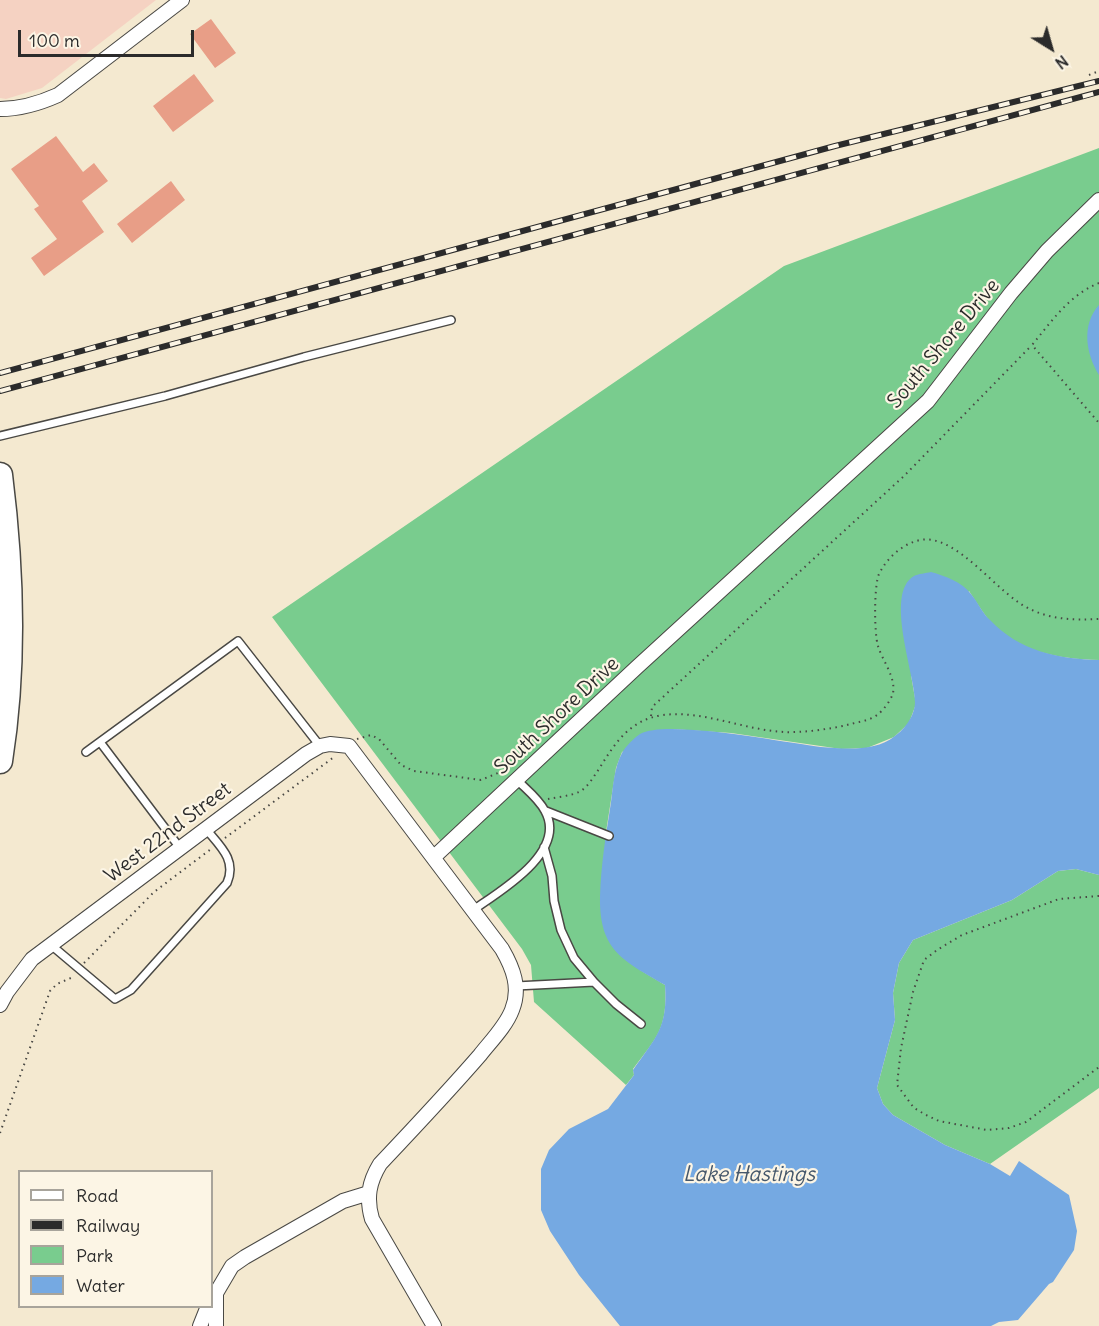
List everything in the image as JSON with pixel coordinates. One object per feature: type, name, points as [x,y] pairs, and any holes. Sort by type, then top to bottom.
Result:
[{"type":"highway","points":[[0,474],[11,588],[6,717],[0,761]]},
{"type":"street","points":[[0,109],[15,109],[39,104],[58,95],[182,0]]},
{"type":"street","name":"South Shore Drive","points":[[434,857],[636,668],[928,401],[1011,293],[1047,252],[1099,200]]},
{"type":"street","points":[[315,749],[330,744],[349,746],[434,857],[510,963],[516,987],[512,1011],[496,1035],[380,1164],[372,1179],[369,1193],[372,1219],[434,1326]]},
{"type":"street","name":"West 22nd Street","points":[[0,1005],[7,992],[33,959],[315,749]]},
{"type":"street","points":[[216,1326],[214,1296],[232,1266],[343,1201],[369,1193]]},
{"type":"street","points":[[200,1326],[207,1308]]},
{"type":"lane","points":[[0,436],[165,396],[304,357],[451,320]]},
{"type":"lane","points":[[86,752],[238,641],[315,749]]},
{"type":"lane","points":[[100,742],[180,848]]},
{"type":"lane","points":[[472,910],[521,876],[544,847],[549,822],[546,811],[517,780]]},
{"type":"lane","points":[[546,811],[609,836]]},
{"type":"lane","points":[[51,945],[116,999],[131,990],[227,883],[232,872],[231,864],[206,829]]},
{"type":"lane","points":[[544,847],[552,876],[554,901],[561,930],[574,958],[616,1005],[641,1024]]},
{"type":"lane","points":[[516,987],[594,982]]},
{"type":"path","points":[[1089,75],[1099,71]]},
{"type":"path","points":[[651,718],[652,707],[904,476],[1032,345],[1071,299],[1099,283]]},
{"type":"path","points":[[1032,345],[1099,423]]},
{"type":"path","points":[[539,803],[580,792],[626,731],[638,722],[651,718],[670,715],[699,717],[785,732],[840,726],[877,716],[893,692],[891,677],[878,646],[874,627],[878,576],[897,550],[922,540],[940,542],[955,548],[1031,610],[1066,620],[1099,619]]},
{"type":"path","points":[[1099,896],[1059,899],[962,935],[924,960],[913,992],[901,1048],[897,1085],[914,1108],[926,1115],[939,1121],[987,1130],[1009,1128],[1026,1122],[1099,1067]]},
{"type":"shaded area","points":[[0,0],[156,0],[42,88],[6,99],[0,98]]},
{"type":"green space","points":[[1099,148],[1099,660],[1069,658],[1039,652],[1024,646],[999,630],[988,619],[969,591],[911,675],[916,704],[909,723],[894,737],[867,748],[841,749],[731,733],[672,729],[622,752],[616,768],[606,832],[640,970],[665,985],[663,1022],[649,1048],[633,1069],[634,1075],[626,1085],[534,1002],[531,965],[522,949],[272,617],[784,266]]},
{"type":"green space","points":[[1076,869],[1099,875],[1099,1088],[990,1164],[945,1145],[893,1115],[883,1104],[877,1088],[895,1020],[893,993],[899,963],[913,940],[1012,900],[1058,871]]},
{"type":"water","points":[[1099,305],[1099,375],[1091,358],[1087,340],[1090,321]]},
{"type":"water","name":"Lake Hastings","points":[[931,572],[963,586],[1001,631],[1026,646],[1069,658],[1099,660],[1099,875],[1076,869],[1058,871],[1012,900],[913,940],[899,963],[893,993],[895,1020],[877,1088],[883,1104],[893,1115],[945,1145],[990,1164],[1010,1176],[1019,1161],[1069,1195],[1077,1231],[1074,1250],[1053,1282],[1018,1320],[999,1322],[991,1326],[620,1326],[579,1275],[550,1231],[541,1210],[541,1169],[549,1150],[569,1129],[608,1109],[634,1075],[633,1070],[659,1031],[664,1012],[665,985],[637,969],[617,952],[609,942],[601,915],[603,861],[614,777],[619,759],[625,748],[635,738],[654,730],[700,730],[840,748],[869,747],[887,741],[906,726],[915,707],[901,616],[905,585],[914,576]]},
{"type":"building","points":[[211,19],[236,53],[215,68],[190,34]]},
{"type":"building","points":[[194,74],[214,101],[173,132],[153,106]]},
{"type":"building","points":[[56,136],[83,172],[94,163],[108,181],[82,201],[104,232],[44,276],[31,258],[57,239],[34,209],[39,206],[11,169]]},
{"type":"building","points":[[171,181],[185,200],[132,243],[117,224]]},
{"type":"railway","points":[[0,373],[835,146],[1099,81]]},
{"type":"railway","points":[[0,391],[1099,92]]}]
